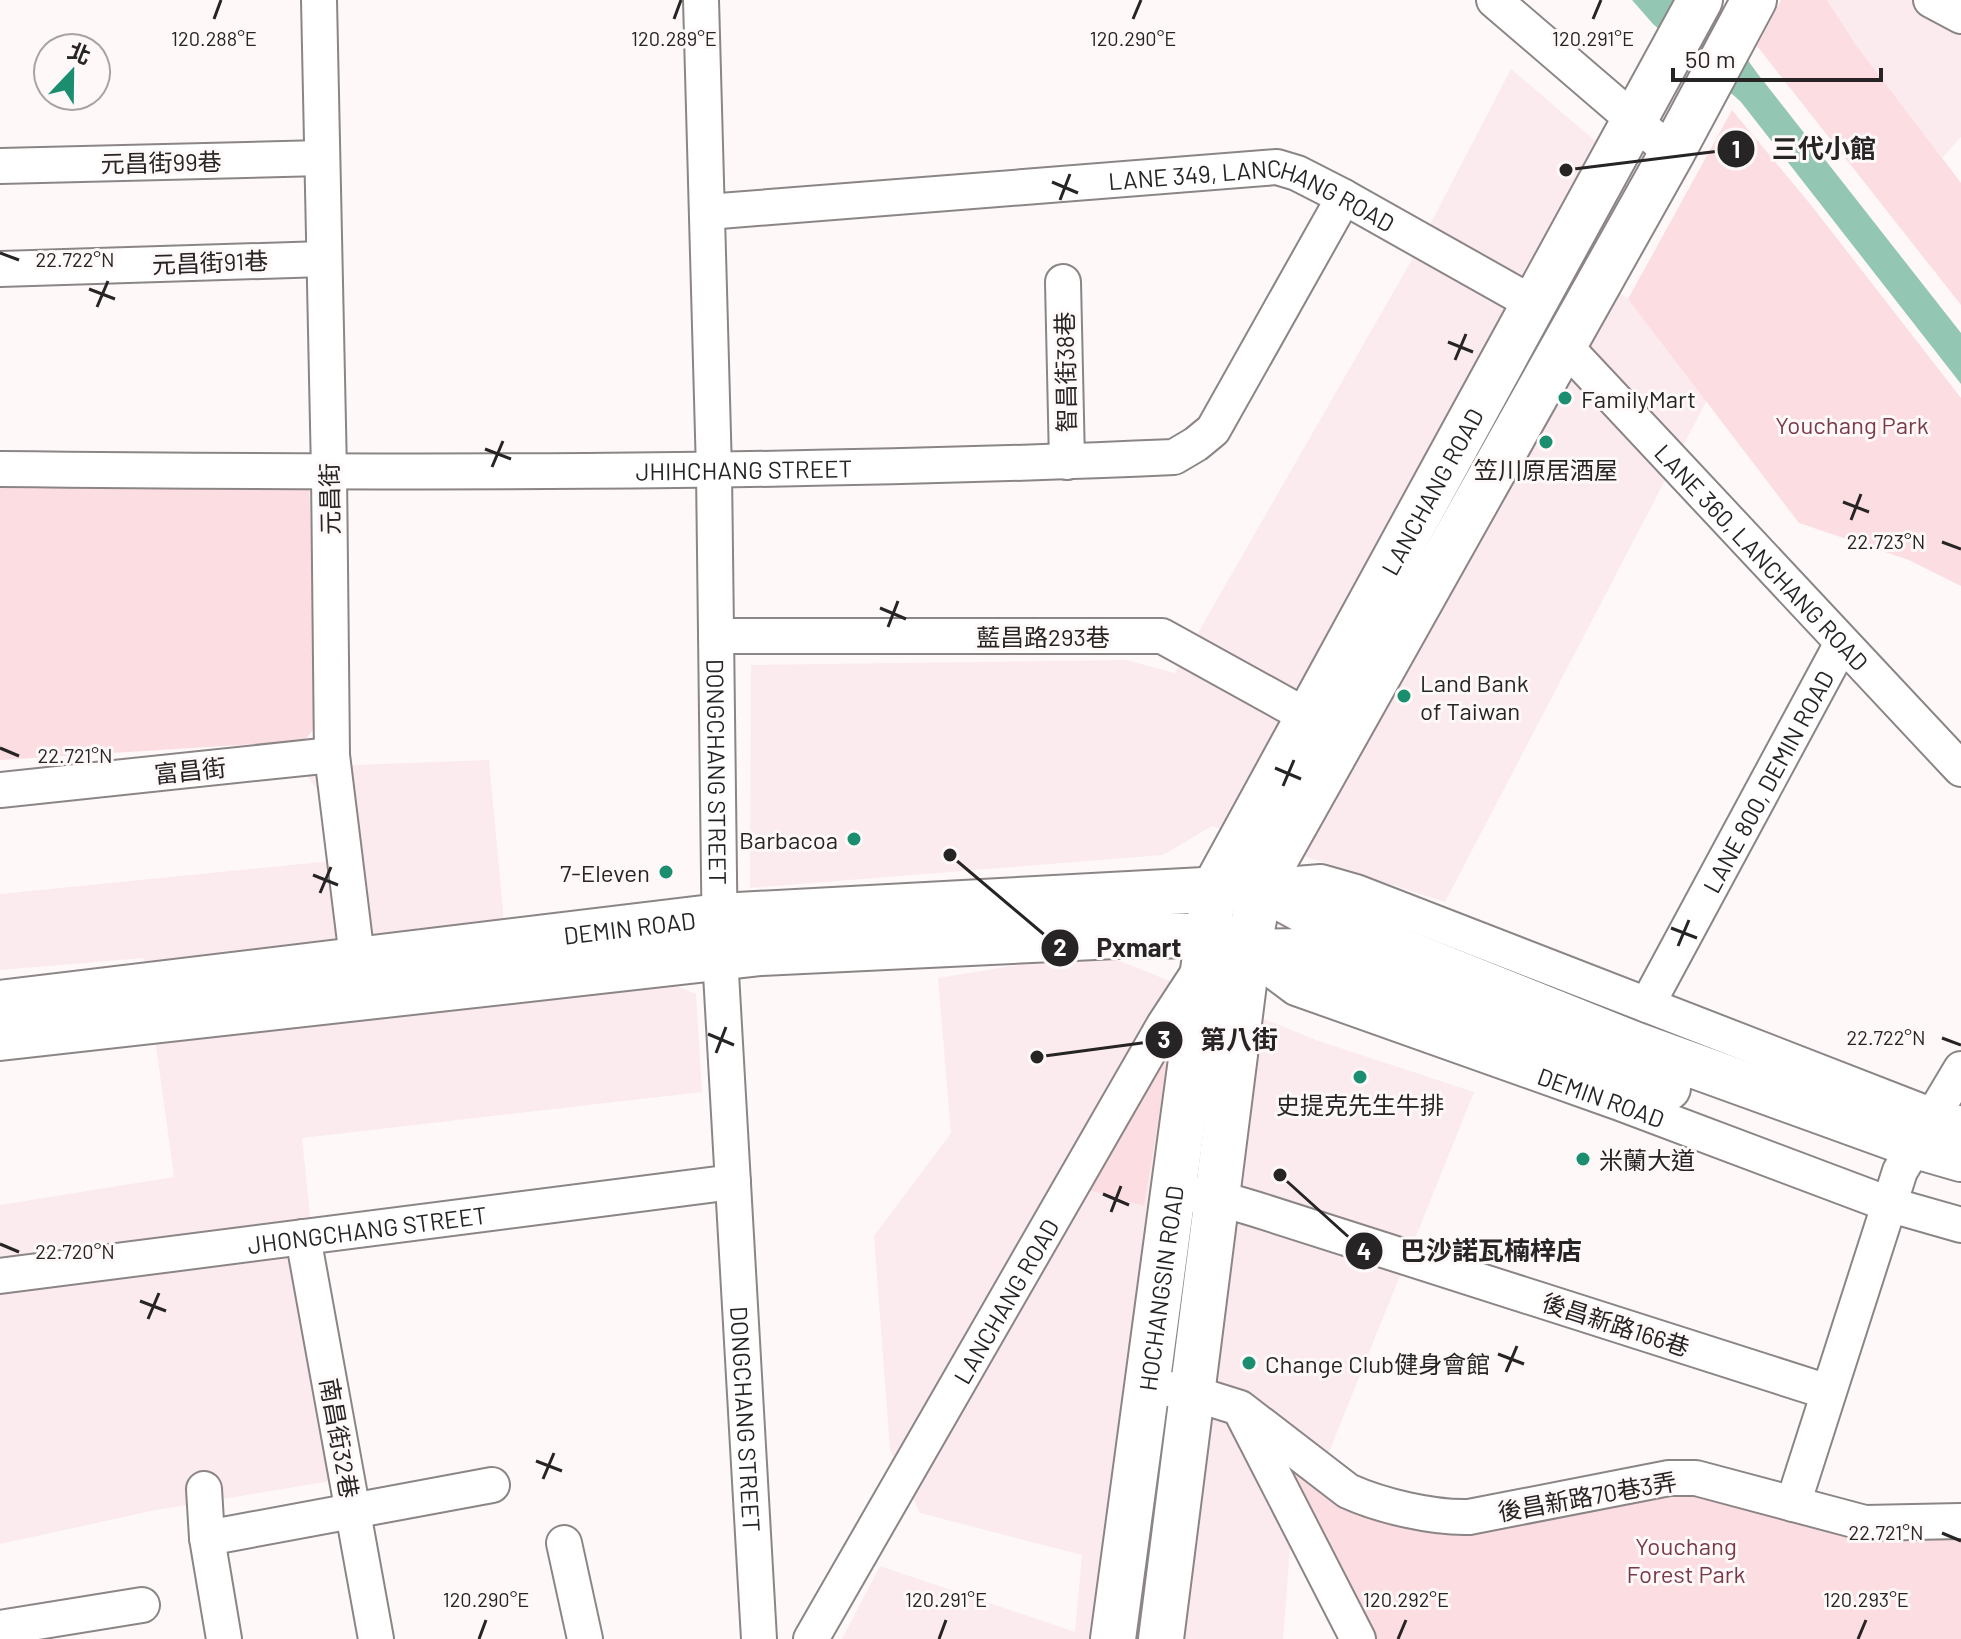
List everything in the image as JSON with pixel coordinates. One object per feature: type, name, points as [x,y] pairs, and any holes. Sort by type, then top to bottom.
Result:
[{"type":"street","name":"元昌街","points":[[319,0],[332,755],[360,978]]},
{"type":"street","name":"DONGCHANG STREET","points":[[701,0],[714,471],[720,936],[759,1639]]},
{"type":"street","points":[[1494,0],[1672,153]]},
{"type":"street","name":"LANCHANG ROAD","points":[[1260,887],[1326,727],[1534,304],[1700,0]]},
{"type":"street","points":[[1931,0],[1961,16]]},
{"type":"street","name":"LANCHANG ROAD","points":[[811,1639],[1204,952],[1214,889],[1326,727],[1564,345],[1747,12]]},
{"type":"street","name":"元昌街99巷","points":[[0,166],[322,158]]},
{"type":"street","name":"LANE 349, LANCHANG ROAD","points":[[707,212],[1277,167],[1297,173],[1344,197],[1534,304]]},
{"type":"street","name":"JHIHCHANG STREET","points":[[0,469],[714,471],[1174,457],[1213,430],[1344,197]]},
{"type":"street","name":"元昌街91巷","points":[[0,269],[324,259]]},
{"type":"street","name":"智昌街38巷","points":[[1063,282],[1067,462]]},
{"type":"street","points":[[1534,304],[1564,345]]},
{"type":"street","name":"LANE 360, LANCHANG ROAD","points":[[1564,345],[1961,769]]},
{"type":"street","name":"藍昌路293巷","points":[[716,636],[1162,636],[1326,727]]},
{"type":"street","name":"LANE 800, DEMIN ROAD","points":[[1647,1005],[1842,643]]},
{"type":"street","name":"富昌街","points":[[0,790],[332,755]]},
{"type":"street","name":"DEMIN ROAD","points":[[0,1003],[360,978],[720,936],[1214,889],[1321,882],[1356,892],[1647,1005],[1920,1153],[1961,1190]]},
{"type":"street","name":"DEMIN ROAD","points":[[1260,887],[1314,916],[1634,1044],[1920,1153],[1961,1225]]},
{"type":"street","name":"HOCHANGSIN ROAD","points":[[1161,1639],[1248,952],[1260,887]]},
{"type":"street","name":"DEMIN ROAD","points":[[720,936],[1137,935],[1204,952],[1305,951],[1592,1062],[1920,1153],[1961,1159]]},
{"type":"street","name":"HOCHANGSIN ROAD","points":[[1113,1639],[1204,952]]},
{"type":"street","name":"DEMIN ROAD","points":[[0,1038],[360,978]]},
{"type":"street","points":[[1793,1504],[1828,1392],[1920,1153],[1961,1069]]},
{"type":"street","name":"JHONGCHANG STREET","points":[[0,1276],[733,1182]]},
{"type":"street","name":"後昌新路166巷","points":[[1173,1193],[1218,1198],[1828,1392]]},
{"type":"street","name":"南昌街32巷","points":[[303,1237],[376,1639]]},
{"type":"street","name":"後昌新路70巷3弄","points":[[1146,1385],[1192,1393],[1240,1408],[1348,1491],[1364,1498],[1450,1518],[1469,1517],[1669,1478],[1696,1478],[1865,1523],[1961,1521]]},
{"type":"street","points":[[1240,1408],[1358,1639]]},
{"type":"street","points":[[207,1538],[492,1485]]},
{"type":"street","points":[[204,1489],[207,1538],[224,1639]]},
{"type":"street","points":[[564,1543],[585,1639]]},
{"type":"street","points":[[0,1628],[142,1605]]},
{"type":"shaded area","points":[[1632,0],[1705,0],[1757,73],[1961,333],[1961,384],[1741,102],[1653,24]]},
{"type":"shaded area","points":[[1827,0],[1961,0],[1961,137],[1942,158],[1856,45]]},
{"type":"shaded area","points":[[1511,69],[1599,144],[1546,240],[1628,299],[1707,400],[1445,902],[1212,826],[1163,855],[750,888],[751,665],[1126,660],[1175,673],[1410,263]]},
{"type":"shaded area","points":[[489,760],[503,911],[502,998],[662,980],[696,994],[702,1092],[302,1138],[337,1480],[151,1511],[0,1544],[0,1205],[174,1177],[144,958],[0,970],[0,894],[332,861],[327,803],[301,767]]},
{"type":"shaded area","points":[[1098,952],[1316,1040],[1474,1092],[1290,1549],[1283,1639],[842,1639],[880,1566],[1075,1632],[1082,1555],[920,1513],[890,1450],[874,1236],[951,1133],[938,978]]},
{"type":"green space","points":[[1781,0],[1827,0],[1856,45],[1961,183],[1961,305],[1757,46]]},
{"type":"green space","name":"Youchang Park","points":[[1732,110],[1811,205],[1961,398],[1961,586],[1909,560],[1799,523],[1628,299]]},
{"type":"green space","points":[[309,475],[316,726],[304,741],[0,760],[0,482]]},
{"type":"green space","points":[[1171,1042],[1144,1206],[1089,1190]]},
{"type":"green space","name":"Youchang Forest Park","points":[[1268,1422],[1380,1490],[1464,1510],[1694,1477],[1961,1527],[1961,1639],[1372,1639]]},
{"type":"place","name":"三代小館","points":[[1566,170]]},
{"type":"place","name":"FamilyMart","points":[[1565,398]]},
{"type":"place","name":"笠川原居酒屋","points":[[1546,442]]},
{"type":"place","name":"Land Bank of Taiwan","points":[[1404,696]]},
{"type":"place","name":"Barbacoa","points":[[854,839]]},
{"type":"place","name":"Pxmart","points":[[950,855]]},
{"type":"place","name":"7-Eleven","points":[[666,872]]},
{"type":"place","name":"第八街","points":[[1037,1057]]},
{"type":"place","name":"史提克先生牛排","points":[[1360,1077]]},
{"type":"place","name":"米蘭大道","points":[[1583,1159]]},
{"type":"place","name":"巴沙諾瓦楠梓店","points":[[1280,1175]]},
{"type":"place","name":"Change Club健身會館","points":[[1249,1363]]}]
